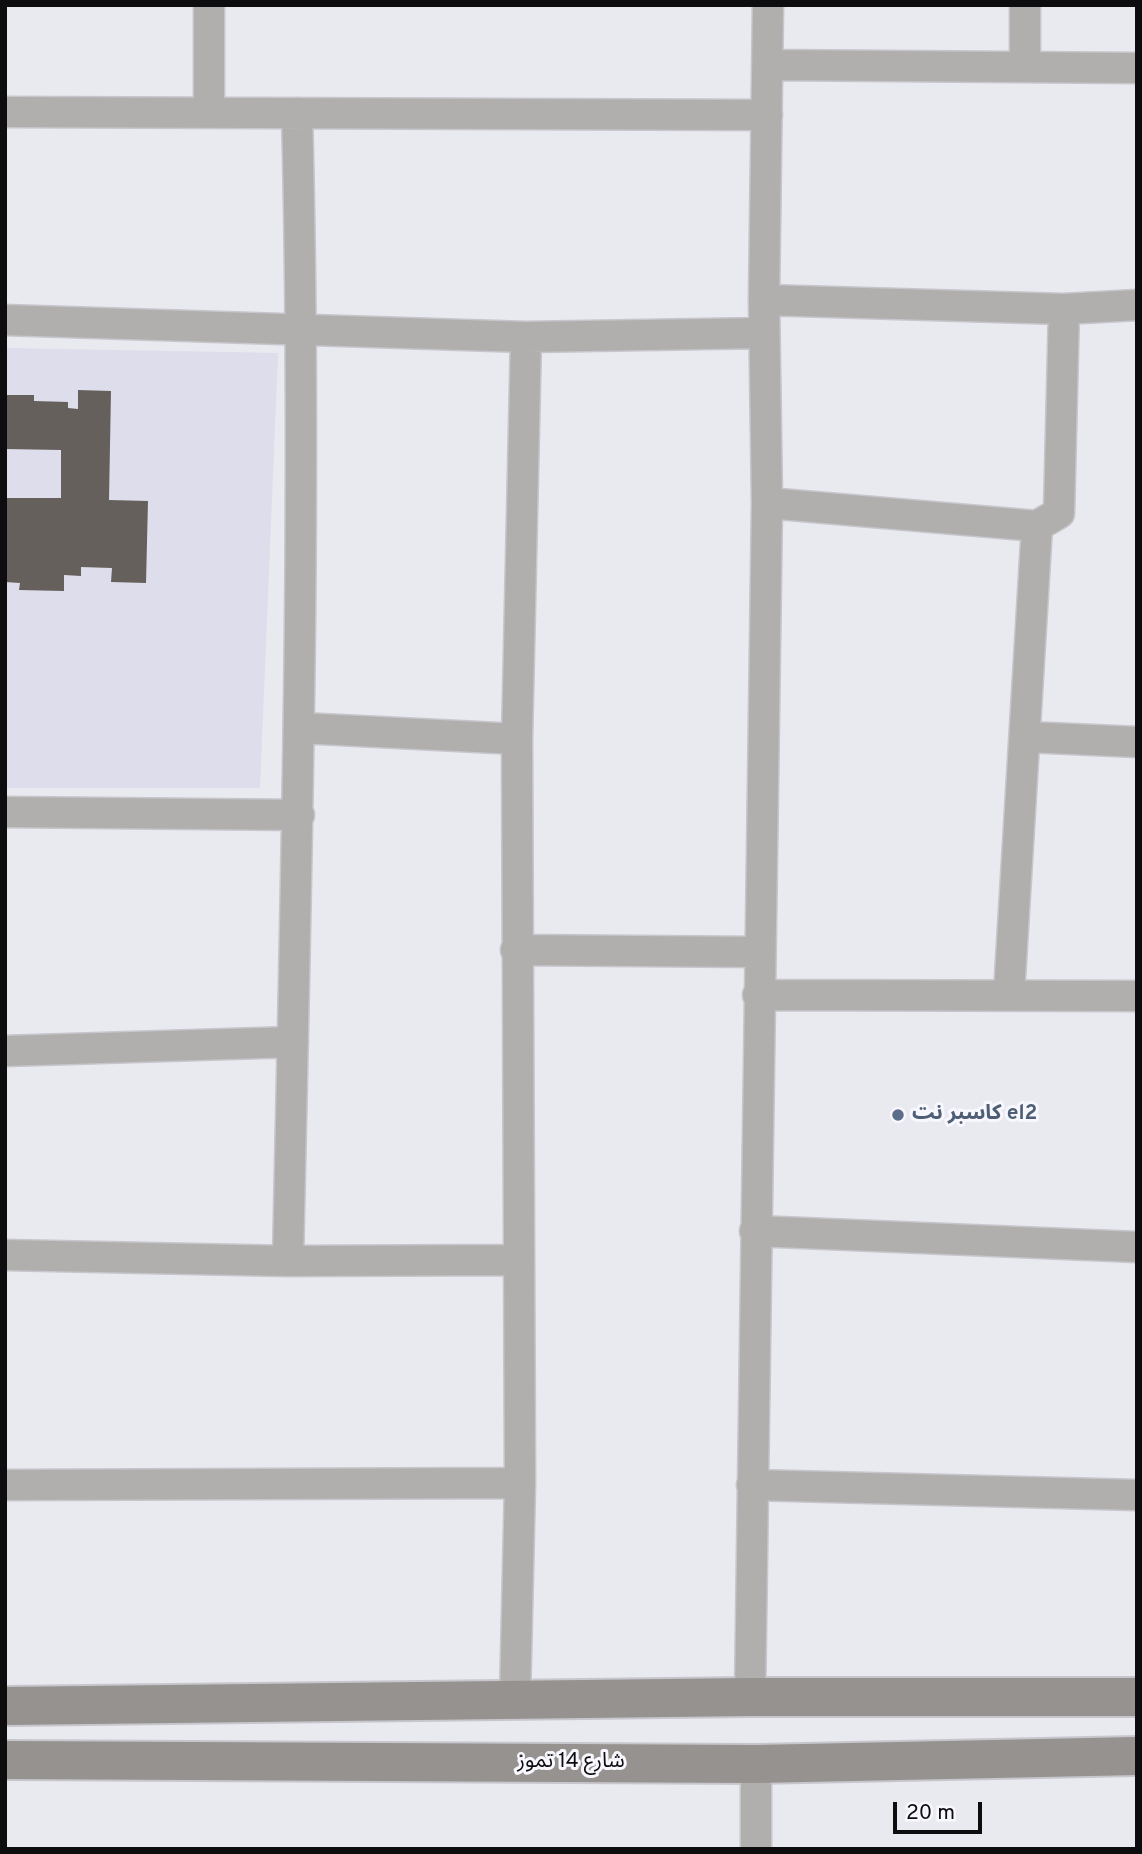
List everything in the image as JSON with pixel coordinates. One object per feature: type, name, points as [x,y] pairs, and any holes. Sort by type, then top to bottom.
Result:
[{"type":"main road","points":[[5,1706],[750,1696],[1137,1697]]},
{"type":"main road","name":"شارع 14 تموز","points":[[5,1760],[756,1764],[1137,1756]]},
{"type":"street","points":[[209,5],[209,113]]},
{"type":"street","points":[[750,1696],[767,503],[764,300],[768,5]]},
{"type":"street","points":[[1025,5],[1025,66]]},
{"type":"street","points":[[768,65],[1137,68]]},
{"type":"street","points":[[5,112],[767,115]]},
{"type":"street","points":[[288,1261],[300,728],[302,329],[297,113]]},
{"type":"street","points":[[764,300],[1064,309],[1137,305]]},
{"type":"street","points":[[767,503],[1037,526],[1059,513],[1064,309]]},
{"type":"street","points":[[5,320],[526,337],[764,333]]},
{"type":"street","points":[[514,1700],[520,1483],[517,739],[526,337]]},
{"type":"street","points":[[1009,995],[1027,737],[1037,526]]},
{"type":"street","points":[[300,728],[517,739]]},
{"type":"street","points":[[1027,737],[1137,742]]},
{"type":"street","points":[[5,812],[299,815]]},
{"type":"street","points":[[516,950],[759,952]]},
{"type":"street","points":[[758,995],[1137,996]]},
{"type":"street","points":[[5,1051],[293,1042]]},
{"type":"street","points":[[755,1231],[1137,1247]]},
{"type":"street","points":[[5,1255],[288,1261],[518,1260]]},
{"type":"street","points":[[5,1485],[520,1483]]},
{"type":"street","points":[[752,1485],[1137,1495]]},
{"type":"street","points":[[756,1764],[756,1849]]},
{"type":"shaded area","points":[[5,348],[278,353],[260,788],[5,788]]},
{"type":"building","points":[[78,390],[111,391],[109,500],[148,501],[146,583],[111,582],[112,568],[81,567],[81,576],[64,575],[64,591],[19,590],[20,583],[5,582],[5,498],[61,498],[61,450],[5,449],[5,395],[34,395],[34,401],[68,402],[68,408],[78,409]]},
{"type":"place","name":"كاسبر نت el2","points":[[898,1115]]}]
